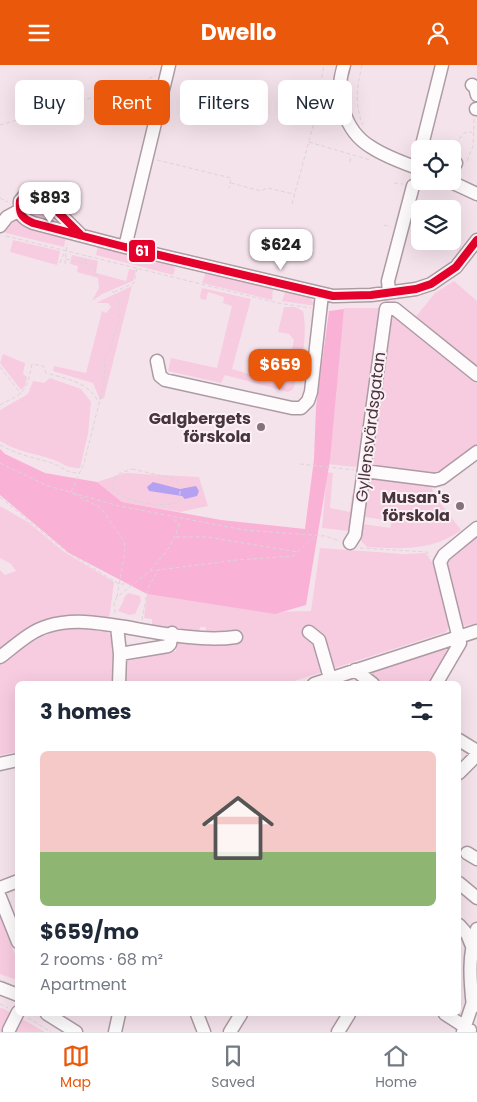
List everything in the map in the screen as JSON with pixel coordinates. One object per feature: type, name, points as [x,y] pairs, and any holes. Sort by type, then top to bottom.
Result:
[{"type":"street","points":[[125,247],[169,65]]},
{"type":"street","points":[[344,65],[340,85],[341,102],[354,131],[369,146],[411,165]]},
{"type":"street","points":[[423,140],[442,65]]},
{"type":"street","points":[[461,187],[477,194]]},
{"type":"street","points":[[388,292],[388,281],[412,190]]},
{"type":"street","points":[[75,232],[42,196],[36,193],[24,196],[20,201],[20,210],[24,219],[125,247],[322,294],[353,296],[416,289],[446,276],[456,267],[477,239]]},
{"type":"street","points":[[0,225],[7,217],[20,210]]},
{"type":"street","points":[[157,361],[160,376],[165,380],[292,408],[301,408],[308,401],[311,392],[322,294]]},
{"type":"street","name":"Gyllensvärdsgatan","points":[[350,543],[355,535],[386,309],[395,309],[477,375]]},
{"type":"street","points":[[364,471],[435,480],[442,478],[477,453]]},
{"type":"street","points":[[438,681],[460,643],[439,567],[444,555],[477,528]]},
{"type":"street","points":[[116,620],[120,654],[119,681]]},
{"type":"street","points":[[0,657],[46,626],[78,621],[116,620],[172,633],[205,638],[236,637]]},
{"type":"street","points":[[322,681],[477,631]]},
{"type":"street","points":[[309,632],[319,640],[330,678]]},
{"type":"street","points":[[120,654],[168,646],[172,633]]},
{"type":"street","points":[[355,670],[369,681]]},
{"type":"street","points":[[461,741],[477,753],[461,771]]},
{"type":"street","points":[[0,764],[15,761]]},
{"type":"street","points":[[0,888],[15,882]]},
{"type":"street","points":[[461,885],[477,898]]},
{"type":"street","points":[[0,897],[15,934]]},
{"type":"street","points":[[461,927],[467,934],[472,946]]},
{"type":"street","points":[[473,1007],[470,981],[472,946],[477,929]]},
{"type":"street","points":[[448,1016],[467,1030],[477,985]]},
{"type":"street","points":[[0,987],[15,994]]},
{"type":"street","points":[[7,1029],[15,1016]]},
{"type":"street","points":[[50,1016],[76,1032]]},
{"type":"street","points":[[116,1032],[119,1016]]},
{"type":"street","points":[[198,1016],[204,1032]]},
{"type":"street","points":[[230,1032],[240,1016]]},
{"type":"street","points":[[338,1032],[349,1016]]},
{"type":"path","points":[[292,203],[308,142],[324,65]]},
{"type":"path","points":[[362,65],[356,91],[357,107],[364,127]]},
{"type":"path","points":[[0,125],[147,81],[154,77],[157,71]]},
{"type":"path","points":[[461,161],[473,144],[477,109]]},
{"type":"path","points":[[458,140],[464,133],[473,131]]},
{"type":"path","points":[[308,142],[372,160]]},
{"type":"path","points":[[473,144],[477,143]]},
{"type":"path","points":[[350,161],[352,155]]},
{"type":"path","points":[[147,157],[231,178],[229,188]]},
{"type":"path","points":[[230,183],[261,191],[267,188],[294,194]]},
{"type":"path","points":[[60,263],[75,232]]},
{"type":"path","points":[[0,235],[278,303],[320,308]]},
{"type":"path","points":[[65,264],[66,250]]},
{"type":"path","points":[[84,263],[86,255]]},
{"type":"path","points":[[66,259],[96,266],[94,274],[101,276]]},
{"type":"path","points":[[71,492],[72,485],[81,473],[106,372],[105,360],[113,332],[120,319],[119,305],[113,292],[134,283],[137,268]]},
{"type":"path","points":[[0,405],[21,394],[27,387],[32,364],[44,366],[46,373],[73,380],[93,391],[99,404]]},
{"type":"path","points":[[0,367],[21,394]]},
{"type":"path","points":[[0,445],[17,454],[53,463],[67,473],[81,473]]},
{"type":"path","points":[[0,463],[48,486],[119,506],[244,530],[316,536],[350,543],[364,550],[428,552],[431,559]]},
{"type":"path","points":[[300,464],[364,471]]},
{"type":"path","points":[[138,469],[176,479],[181,488],[180,497],[178,502],[168,506],[130,500],[117,494],[112,486],[116,475],[138,469]]},
{"type":"path","points":[[71,492],[101,508],[124,541],[125,550],[117,597],[114,603],[116,620]]},
{"type":"path","points":[[0,497],[64,550],[119,584],[131,584]]},
{"type":"path","points":[[117,597],[131,584],[150,571],[168,551],[176,537],[179,524],[171,516]]},
{"type":"path","points":[[150,571],[236,560],[293,556],[316,536]]},
{"type":"path","points":[[176,537],[206,537],[298,552]]},
{"type":"path","points":[[142,626],[148,588],[158,570]]},
{"type":"path","points":[[24,1016],[51,1032]]},
{"type":"shaded area","points":[[29,199],[37,199],[59,224],[56,225],[26,214],[25,203]]},
{"type":"shaded area","points":[[18,220],[27,227],[66,237],[64,247],[6,233],[2,230],[11,221]]},
{"type":"shaded area","points":[[13,240],[60,251],[57,265],[10,252]]},
{"type":"shaded area","points":[[98,245],[172,263],[175,269],[173,275],[96,255]]},
{"type":"shaded area","points":[[72,255],[98,261],[96,273],[126,281],[129,269],[136,270],[133,281],[102,294],[92,301],[99,288],[98,278],[77,272],[78,266],[70,264]]},
{"type":"shaded area","points":[[206,272],[273,288],[272,300],[202,283]]},
{"type":"shaded area","points":[[454,281],[477,301],[477,370],[414,319],[435,293]]},
{"type":"shaded area","points":[[132,286],[104,398],[100,400],[93,383],[53,371],[54,366],[86,373],[102,311],[106,313],[111,307],[108,303],[96,303]]},
{"type":"shaded area","points":[[202,288],[251,299],[232,369],[252,375],[260,353],[272,356],[266,378],[284,382],[294,340],[289,334],[278,332],[284,307],[295,307],[303,311],[305,330],[303,350],[293,389],[288,392],[225,375],[221,383],[168,371],[171,358],[217,368],[232,306],[223,303],[224,297],[208,292],[206,300],[201,299]]},
{"type":"shaded area","points":[[285,292],[310,298],[316,306],[282,301]]},
{"type":"shaded area","points":[[344,308],[380,308],[361,462],[355,467],[318,463],[340,343]]},
{"type":"shaded area","points":[[344,309],[330,460],[306,605],[275,614],[147,594],[69,553],[0,495],[0,449],[5,454],[45,473],[97,482],[122,502],[221,520],[305,529],[314,459],[316,407],[329,311]]},
{"type":"shaded area","points":[[393,314],[477,384],[477,448],[437,476],[375,468],[369,462],[387,316]]},
{"type":"shaded area","points":[[3,354],[25,363],[23,374],[27,377],[25,386],[21,390],[0,363]]},
{"type":"shaded area","points":[[50,378],[81,389],[91,402],[88,434],[80,468],[68,466],[20,450],[0,441],[0,410],[28,394],[33,381],[44,383]]},
{"type":"shaded area","points":[[327,472],[333,473],[330,508],[350,512],[352,494],[356,494],[349,531],[322,528]]},
{"type":"shaded area","points":[[125,473],[199,477],[208,506],[180,512],[122,502],[97,482]]},
{"type":"shaded area","points":[[374,478],[431,485],[434,495],[461,530],[451,537],[428,545],[404,548],[367,547],[361,541],[363,524],[390,528],[392,521],[364,517],[368,482]]},
{"type":"shaded area","points":[[153,482],[180,489],[196,486],[199,491],[197,496],[185,499],[182,496],[149,491],[147,487]]},
{"type":"shaded area","points":[[0,506],[28,522],[63,551],[114,582],[109,620],[80,616],[0,652],[0,570],[5,575],[16,571],[11,564],[0,558]]},
{"type":"shaded area","points":[[477,533],[477,623],[464,626],[460,623],[444,567],[446,558]]},
{"type":"shaded area","points":[[320,548],[404,554],[426,553],[433,564],[450,625],[446,632],[294,681],[121,681],[122,662],[176,651],[177,641],[241,640],[242,632],[224,630],[222,636],[205,635],[206,627],[200,627],[199,634],[152,626],[152,619],[144,618],[147,594],[266,612],[311,611]]},
{"type":"shaded area","points":[[128,593],[140,596],[141,601],[135,614],[129,615],[118,611]]},
{"type":"shaded area","points":[[70,628],[106,631],[113,637],[118,681],[15,681],[15,752],[0,755],[0,664],[33,641]]},
{"type":"shaded area","points":[[443,649],[447,650],[448,654],[433,681],[376,681],[369,673]]},
{"type":"shaded area","points":[[0,914],[15,955],[15,979],[0,974]]},
{"type":"shaded area","points":[[0,1008],[45,1032],[0,1032]]},
{"type":"transit line","name":"61","points":[[80,234],[42,196],[30,194],[20,201],[22,215],[33,223],[125,247],[333,296],[371,295],[416,289],[431,284],[456,267],[477,240]]},
{"type":"place","name":"Galgbergets förskola","points":[[261,427]]},
{"type":"place","name":"Musan's förskola","points":[[460,506]]}]
